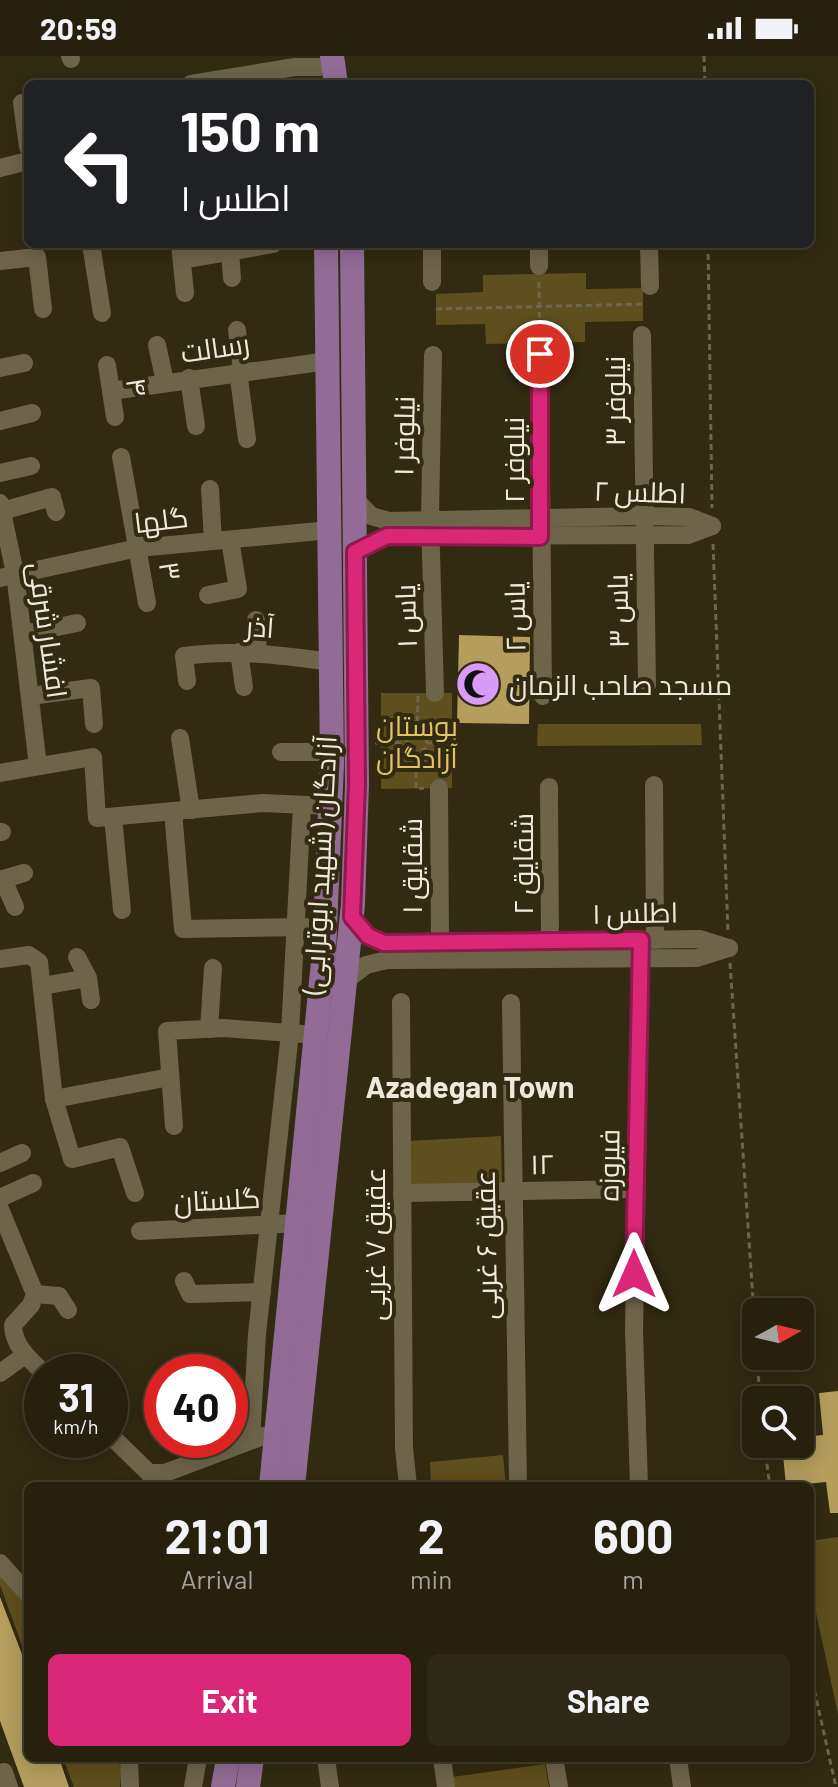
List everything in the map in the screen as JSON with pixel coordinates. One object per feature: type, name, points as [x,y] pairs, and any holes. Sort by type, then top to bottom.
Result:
[{"type":"main road","name":"آزادگان (شهید ابوترابی)","points":[[271,1482],[325,927],[332,758],[326,248]]},
{"type":"main road","name":"آزادگان (شهید ابوترابی)","points":[[293,1482],[352,917],[357,763],[352,248]]},
{"type":"main road","points":[[332,758],[357,763]]},
{"type":"main road","points":[[223,1787],[227,1762]]},
{"type":"main road","points":[[248,1787],[251,1762]]},
{"type":"street","points":[[215,80],[295,67],[326,69]]},
{"type":"street","points":[[22,103],[24,118]]},
{"type":"street","points":[[0,168],[24,162]]},
{"type":"street","points":[[92,248],[102,313]]},
{"type":"street","points":[[185,293],[181,252],[230,252],[252,248]]},
{"type":"street","points":[[432,248],[432,282]]},
{"type":"street","points":[[539,248],[539,266]]},
{"type":"street","points":[[649,248],[650,286]]},
{"type":"street","points":[[230,252],[232,278]]},
{"type":"street","points":[[0,261],[37,257],[43,309]]},
{"type":"street","points":[[237,330],[247,439]]},
{"type":"street","name":"نیلوفر ۳","points":[[642,335],[643,537]]},
{"type":"street","points":[[157,345],[165,382]]},
{"type":"street","name":"نیلوفر ۲","points":[[540,354],[540,528]]},
{"type":"street","name":"نیلوفر ۱","points":[[430,527],[433,355]]},
{"type":"street","name":"رسالت","points":[[111,391],[328,361]]},
{"type":"street","points":[[0,368],[24,363]]},
{"type":"street","name":"۴","points":[[107,365],[115,417]]},
{"type":"street","points":[[189,378],[196,426]]},
{"type":"street","points":[[0,421],[32,413]]},
{"type":"street","points":[[121,457],[138,548]]},
{"type":"street","points":[[0,473],[31,466]]},
{"type":"street","points":[[208,595],[238,589],[210,489]]},
{"type":"street","points":[[1,507],[52,497],[56,512]]},
{"type":"street","name":"اطلس ۲","points":[[355,499],[371,516],[430,527],[540,528],[643,537],[688,535],[712,526]]},
{"type":"street","name":"افشار شرقی","points":[[1,507],[7,576],[23,634],[38,766]]},
{"type":"street","name":"اطلس ۲","points":[[540,528],[642,516],[689,517],[712,526]]},
{"type":"street","name":"اطلس ۲","points":[[355,552],[387,536],[430,527]]},
{"type":"street","name":"یاس ۱","points":[[426,693],[430,527]]},
{"type":"street","name":"یاس ۲","points":[[540,528],[543,696]]},
{"type":"street","name":"گلها","points":[[7,576],[138,548],[330,530]]},
{"type":"street","name":"یاس ۳","points":[[643,537],[647,685]]},
{"type":"street","name":"۳","points":[[138,548],[147,603]]},
{"type":"street","points":[[256,620],[258,652]]},
{"type":"street","points":[[23,634],[77,623]]},
{"type":"street","points":[[239,652],[244,687]]},
{"type":"street","name":"آذر","points":[[187,681],[184,656],[258,652],[331,662]]},
{"type":"street","points":[[30,696],[91,688],[94,724]]},
{"type":"street","points":[[180,738],[183,929],[325,927]]},
{"type":"street","points":[[281,752],[332,758]]},
{"type":"street","points":[[0,773],[93,757],[97,818],[263,803],[330,806]]},
{"type":"street","name":"فیروزه","points":[[636,1482],[635,1189],[654,785]]},
{"type":"street","name":"شقایق ۲","points":[[549,787],[550,941]]},
{"type":"street","name":"شقایق ۱","points":[[439,788],[440,942]]},
{"type":"street","points":[[251,1440],[262,1292],[290,1033],[302,805]]},
{"type":"street","points":[[113,817],[122,910]]},
{"type":"street","points":[[15,907],[2,880],[24,873]]},
{"type":"street","name":"اطلس ۱","points":[[352,917],[368,936],[384,943],[550,941],[645,946]]},
{"type":"street","name":"اطلس ۱","points":[[345,981],[366,965],[387,960],[645,946],[700,939],[729,948]]},
{"type":"street","points":[[0,959],[29,955],[39,962],[54,1099],[72,1159],[120,1147],[135,1193]]},
{"type":"street","points":[[77,957],[88,978],[91,1000]]},
{"type":"street","points":[[209,1029],[213,968]]},
{"type":"street","points":[[42,986],[88,978]]},
{"type":"street","name":"عقیق ۷ غربی","points":[[401,1002],[404,1448],[408,1482]]},
{"type":"street","name":"عقیق ۶ غربی","points":[[511,1003],[518,1482]]},
{"type":"street","points":[[174,1126],[167,1031],[209,1029],[316,1035]]},
{"type":"street","points":[[54,1099],[170,1077]]},
{"type":"street","points":[[0,1163],[22,1153]]},
{"type":"street","points":[[0,1198],[33,1183]]},
{"type":"street","name":"۱۲","points":[[402,1193],[635,1189]]},
{"type":"street","points":[[0,1209],[35,1294],[31,1305],[13,1325],[13,1336],[24,1354]]},
{"type":"street","name":"گلستان","points":[[140,1231],[297,1223]]},
{"type":"street","points":[[184,1281],[190,1294],[262,1292]]},
{"type":"street","points":[[35,1294],[59,1296],[68,1310]]},
{"type":"street","points":[[0,1373],[24,1356]]},
{"type":"street","points":[[128,1453],[149,1473],[165,1473],[277,1431]]},
{"type":"street","points":[[0,1563],[24,1590]]},
{"type":"street","points":[[129,1762],[130,1787]]},
{"type":"street","points":[[193,1787],[197,1762]]},
{"type":"street","points":[[327,1762],[330,1787]]},
{"type":"street","points":[[443,1762],[446,1787]]},
{"type":"street","points":[[555,1762],[559,1787]]},
{"type":"street","points":[[679,1762],[682,1787]]},
{"type":"path","points":[[704,56],[705,80]]},
{"type":"path","points":[[708,248],[712,526],[729,948],[753,1298]]},
{"type":"path","points":[[539,266],[540,354]]},
{"type":"path","points":[[436,309],[643,304]]},
{"type":"path","points":[[417,732],[426,693]]},
{"type":"path","points":[[407,743],[408,737],[417,732],[423,734],[427,743],[425,749],[416,752]]},
{"type":"path","points":[[381,743],[407,743],[416,752],[416,789]]},
{"type":"path","points":[[427,743],[452,743]]},
{"type":"path","points":[[766,1458],[769,1482]]},
{"type":"path","points":[[814,1689],[836,1787]]},
{"type":"green space","points":[[586,273],[586,289],[643,288],[643,321],[585,322],[585,342],[486,344],[485,324],[436,325],[436,294],[483,292],[483,275]]},
{"type":"green space","name":"بوستان آزادگان","points":[[381,693],[452,693],[452,788],[381,789]]},
{"type":"green space","points":[[538,724],[701,724],[702,745],[537,746]]},
{"type":"green space","points":[[501,1136],[502,1185],[410,1187],[407,1141]]},
{"type":"green space","points":[[503,1455],[506,1482],[431,1482],[430,1462]]},
{"type":"green space","points":[[838,1537],[838,1714],[814,1603],[814,1540]]},
{"type":"green space","points":[[0,1575],[24,1602],[24,1651],[0,1585]]},
{"type":"green space","points":[[65,1762],[118,1762],[120,1787],[74,1787]]},
{"type":"green space","points":[[545,1764],[549,1787],[453,1787],[452,1777]]},
{"type":"building","name":"مسجد صاحب الزمان","points":[[459,635],[530,637],[529,724],[457,723]]},
{"type":"building","points":[[838,1391],[838,1513],[830,1513],[826,1482],[786,1482],[783,1458],[814,1458],[814,1436],[823,1435],[819,1393]]},
{"type":"building","points":[[0,1597],[24,1660],[24,1762],[60,1762],[69,1787],[24,1787],[0,1721]]},
{"type":"place","name":"مسجد صاحب الزمان","points":[[478,684]]},
{"type":"district","name":"Azadegan Town","points":[[470,1086]]},
{"type":"route","points":[[540,354],[540,537],[387,536],[355,552],[357,784],[352,917],[368,936],[384,943],[641,940],[634,1274]]}]
